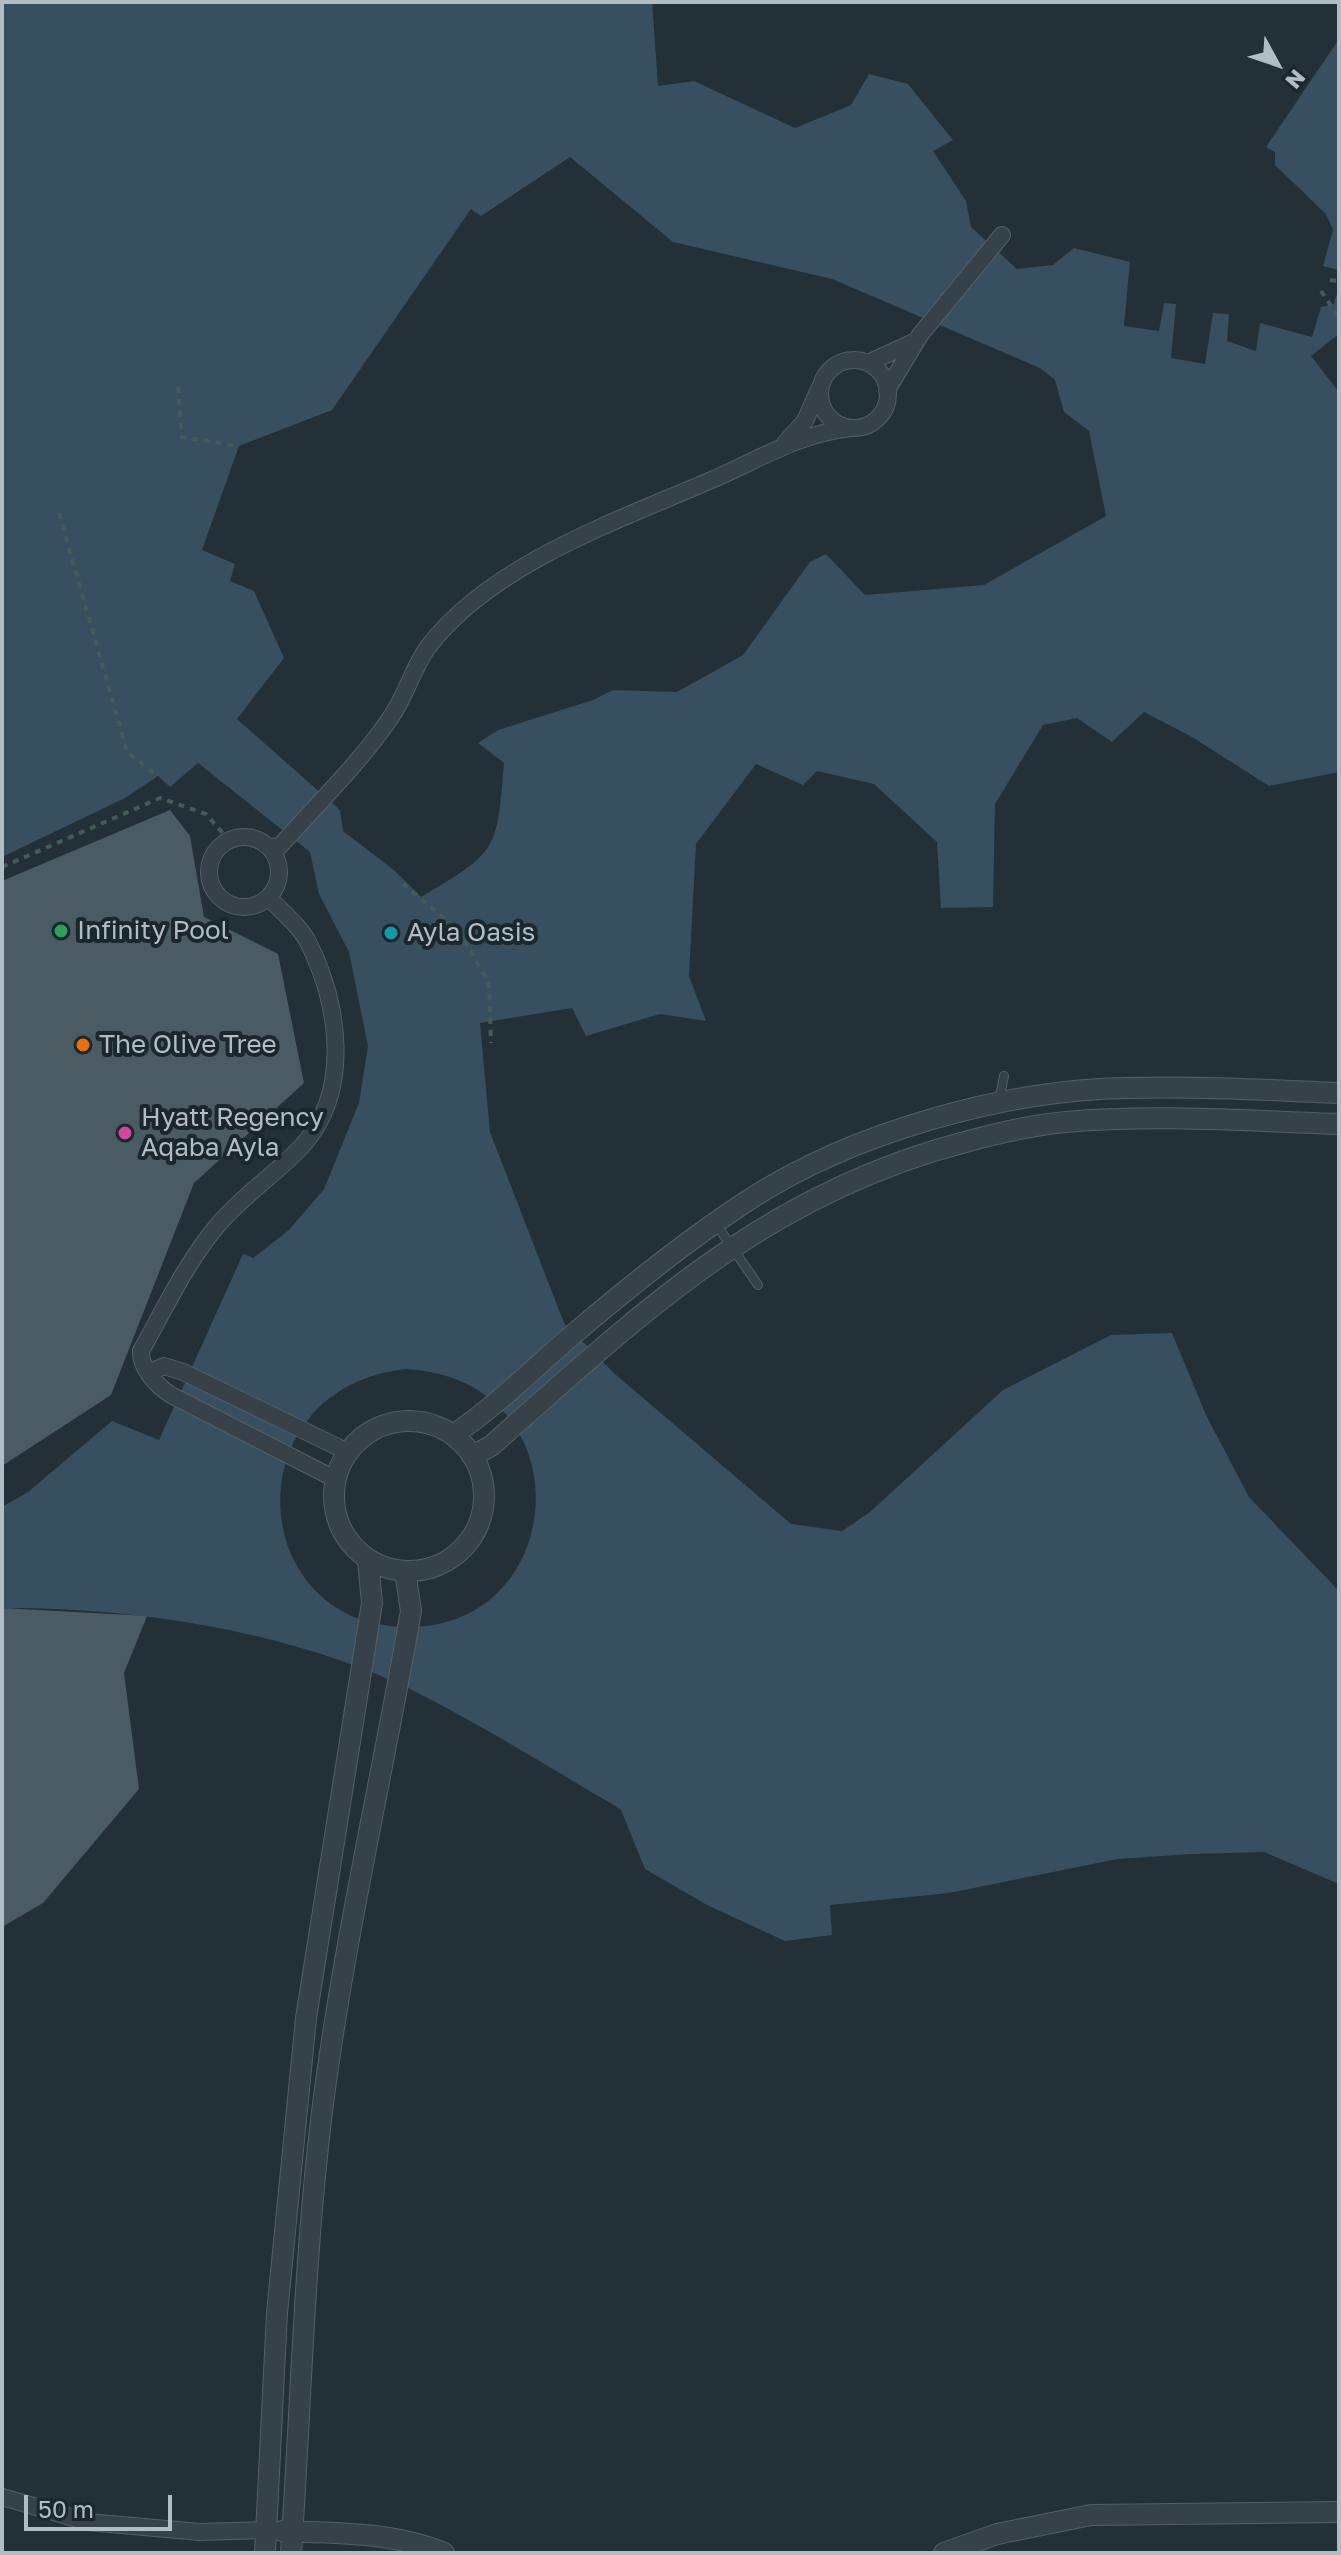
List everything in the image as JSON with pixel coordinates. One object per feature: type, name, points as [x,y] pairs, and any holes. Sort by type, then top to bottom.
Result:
[{"type":"street","points":[[887,390],[918,338],[1002,235]]},
{"type":"street","points":[[868,363],[918,338]]},
{"type":"street","points":[[274,846],[326,794],[391,716],[428,647],[468,605],[563,545],[656,500],[750,463],[784,444],[822,431],[870,424],[878,418],[887,400],[887,390],[878,370],[868,363],[845,361],[834,366],[821,385],[805,421],[784,444]]},
{"type":"street","points":[[821,385],[820,399],[825,413],[836,423],[850,428]]},
{"type":"street","points":[[228,839],[258,839],[274,846],[280,872],[277,886],[269,898],[258,905],[244,908],[219,897],[209,872],[212,859],[228,839]]},
{"type":"street","points":[[269,898],[308,941],[336,1027],[335,1067],[326,1108],[304,1144],[219,1224],[197,1252],[141,1351],[140,1359],[156,1384],[171,1395],[328,1474]]},
{"type":"street","points":[[460,1431],[583,1326],[716,1223],[748,1200],[826,1158],[932,1118],[998,1102],[1126,1088],[1339,1093]]},
{"type":"street","points":[[472,1456],[491,1446],[605,1345],[731,1246],[798,1205],[854,1179],[909,1158],[1013,1130],[1065,1122],[1134,1118],[1339,1124]]},
{"type":"street","points":[[150,1372],[164,1366],[183,1372],[339,1449]]},
{"type":"street","points":[[397,1422],[426,1423],[460,1431],[472,1456],[484,1495],[481,1515],[473,1534],[444,1562],[405,1571],[368,1560],[351,1545],[339,1525],[328,1474],[339,1449],[369,1432],[397,1422]]},
{"type":"street","points":[[265,2553],[283,2235],[306,2018],[372,1603],[368,1560]]},
{"type":"street","points":[[291,2553],[294,2458],[322,2116],[347,1949],[411,1611],[405,1571]]},
{"type":"street","points":[[359,1696],[394,1705]]},
{"type":"street","points":[[268,2459],[294,2458]]},
{"type":"street","points":[[2,2497],[88,2522],[200,2532],[266,2530],[378,2537],[413,2543],[444,2553]]},
{"type":"street","points":[[944,2553],[997,2534],[1091,2515],[1339,2512]]},
{"type":"lane","points":[[998,1102],[1004,1076]]},
{"type":"lane","points":[[716,1223],[758,1285]]},
{"type":"path","points":[[1330,280],[1339,281]]},
{"type":"path","points":[[1321,291],[1339,318]]},
{"type":"path","points":[[178,387],[182,437],[239,446]]},
{"type":"path","points":[[59,513],[127,752],[158,776]]},
{"type":"path","points":[[2,867],[160,798],[206,814],[228,839]]},
{"type":"path","points":[[403,884],[459,931],[489,983],[491,1043]]},
{"type":"water","name":"Ayla Oasis","points":[[2,2],[652,2],[658,86],[694,81],[795,128],[851,105],[869,74],[908,84],[953,140],[933,151],[966,201],[971,227],[1017,269],[1053,265],[1074,248],[1130,262],[1124,326],[1159,331],[1164,303],[1176,304],[1171,358],[1205,364],[1213,313],[1229,314],[1227,341],[1256,351],[1260,323],[1312,337],[1321,307],[1334,304],[1339,286],[1339,334],[1311,356],[1339,392],[1339,772],[1269,786],[1192,737],[1144,712],[1112,742],[1077,718],[1043,725],[995,804],[993,907],[941,908],[937,842],[874,784],[817,771],[803,785],[756,764],[696,844],[689,976],[706,1021],[660,1014],[586,1036],[572,1008],[480,1023],[490,1132],[564,1323],[615,1374],[791,1524],[842,1531],[870,1512],[1003,1390],[1111,1335],[1172,1333],[1206,1415],[1249,1497],[1339,1591],[1339,1884],[1264,1852],[1118,1859],[949,1893],[830,1905],[832,1935],[785,1941],[707,1905],[645,1869],[621,1810],[612,1804],[466,1718],[369,1671],[320,1653],[214,1627],[106,1612],[2,1608],[2,1507],[28,1492],[112,1421],[159,1440],[243,1254],[253,1258],[289,1230],[324,1189],[359,1103],[368,1046],[349,952],[319,894],[310,852],[198,763],[170,787],[158,776],[125,798],[2,857]],"holes":[[[570,157],[673,242],[832,279],[1040,368],[1055,380],[1064,412],[1089,431],[1106,516],[984,585],[865,595],[826,554],[810,562],[743,655],[677,692],[613,690],[593,700],[498,730],[478,743],[504,763],[495,833],[479,858],[421,897],[395,871],[343,831],[340,810],[237,719],[284,658],[254,591],[230,581],[235,564],[202,550],[239,446],[332,410],[471,209],[481,216]],[[406,1369],[465,1383],[506,1414],[529,1456],[536,1502],[526,1549],[501,1589],[461,1617],[407,1627],[353,1616],[314,1589],[290,1550],[280,1505],[287,1459],[310,1417],[349,1386]]]},
{"type":"water","points":[[1339,39],[1339,270],[1323,266],[1333,230],[1326,214],[1275,165],[1275,152],[1266,147]]},
{"type":"building","name":"Hyatt Regency Aqaba Ayla","points":[[170,810],[190,836],[204,917],[278,954],[304,1083],[194,1183],[111,1395],[2,1466],[2,881]]},
{"type":"building","points":[[2,1608],[147,1616],[124,1673],[139,1789],[43,1903],[2,1927]]},
{"type":"place","name":"Infinity Pool","points":[[61,931]]},
{"type":"place","name":"Ayla Oasis","points":[[391,933]]},
{"type":"place","name":"The Olive Tree","points":[[83,1045]]},
{"type":"place","name":"Hyatt Regency Aqaba Ayla","points":[[125,1133]]}]
